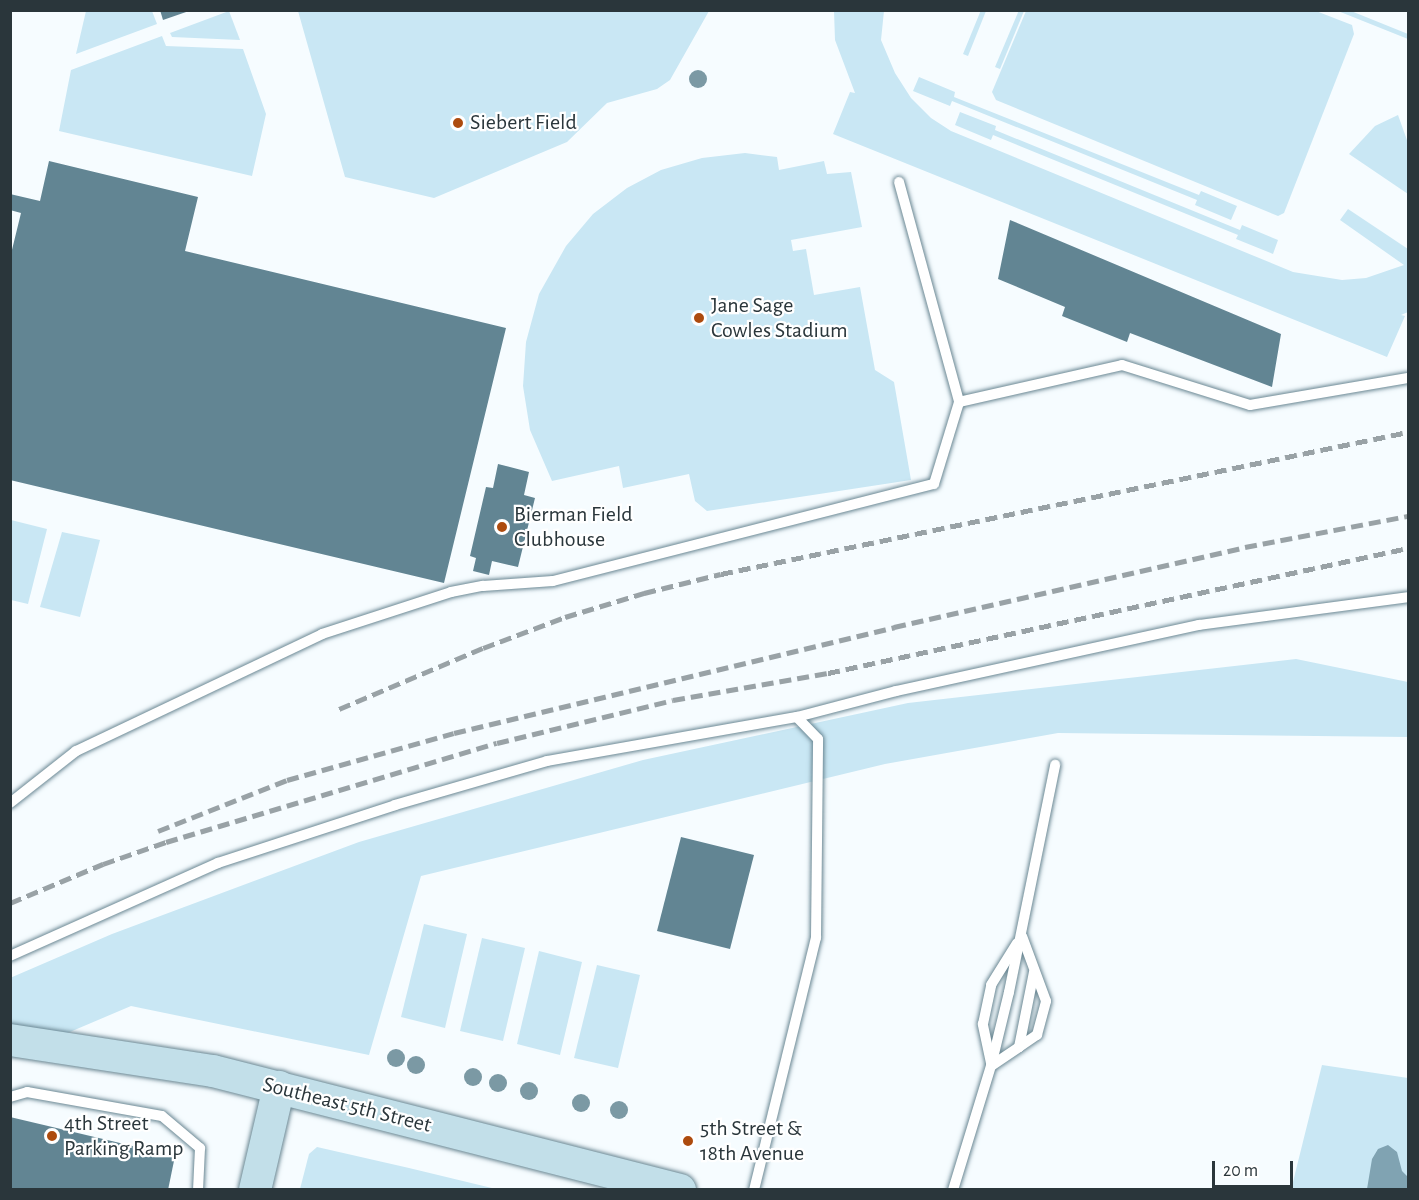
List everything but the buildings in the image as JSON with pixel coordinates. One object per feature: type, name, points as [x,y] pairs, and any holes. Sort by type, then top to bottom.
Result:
[{"type":"street","name":"Southeast 5th Street","points":[[25,1042],[213,1071],[680,1190]]},
{"type":"street","points":[[255,1190],[279,1087]]},
{"type":"lane","points":[[10,803],[76,751],[322,634],[451,592],[483,586],[553,581],[934,484],[958,402],[899,182]]},
{"type":"lane","points":[[958,402],[1122,365],[1250,405],[1408,378]]},
{"type":"lane","points":[[10,956],[218,863],[395,805],[547,761],[797,717],[896,691],[1199,625],[1408,597]]},
{"type":"lane","points":[[754,1190],[816,938],[818,739],[797,717]]},
{"type":"lane","points":[[953,1190],[991,1066],[1022,936],[1055,765]]},
{"type":"lane","points":[[991,1066],[1037,1035],[1047,1001],[1022,936]]},
{"type":"lane","points":[[991,1066],[983,1024],[991,985],[1022,936]]},
{"type":"lane","points":[[1020,1047],[1035,969]]},
{"type":"lane","points":[[10,1097],[27,1092],[162,1116],[200,1148],[198,1190]]},
{"type":"shaded area","name":"Siebert Field","points":[[298,10],[709,11],[670,80],[657,89],[607,103],[567,142],[434,198],[345,177]]},
{"type":"shaded area","points":[[981,10],[986,11],[968,56],[963,54]]},
{"type":"shaded area","points":[[1019,10],[1024,11],[1000,69],[995,67]]},
{"type":"shaded area","points":[[86,11],[152,11],[157,24],[76,54]]},
{"type":"shaded area","points":[[229,11],[240,40],[172,37],[170,33]]},
{"type":"shaded area","points":[[834,11],[884,11],[881,40],[895,73],[911,98],[931,118],[951,131],[1293,272],[1342,280],[1366,278],[1404,265],[1340,220],[1348,209],[1408,249],[1408,312],[1401,315],[1405,316],[1387,357],[833,134],[850,92],[855,93],[835,40]]},
{"type":"shaded area","points":[[1026,11],[1316,11],[1352,25],[1354,34],[1284,213],[1278,216],[996,100],[992,92]]},
{"type":"shaded area","points":[[1338,11],[1351,11],[1408,34],[1408,39]]},
{"type":"shaded area","points":[[162,36],[166,46],[243,49],[266,114],[252,176],[59,131],[71,70]]},
{"type":"shaded area","points":[[919,77],[955,92],[954,97],[1199,195],[1201,191],[1237,206],[1231,220],[1195,205],[1197,200],[952,101],[950,106],[913,91]]},
{"type":"shaded area","points":[[960,112],[996,126],[995,130],[1240,230],[1242,225],[1278,240],[1273,254],[1236,239],[1238,235],[993,135],[991,140],[955,125]]},
{"type":"shaded area","points":[[1398,115],[1408,143],[1408,194],[1349,154],[1375,126]]},
{"type":"shaded area","name":"Jane Sage Cowles Stadium","points":[[745,153],[777,157],[779,170],[824,161],[827,174],[851,172],[862,227],[791,240],[793,251],[806,249],[814,295],[860,287],[875,370],[894,382],[911,480],[707,511],[695,501],[689,474],[623,488],[619,466],[552,481],[530,430],[523,386],[526,342],[539,294],[566,246],[593,214],[627,188],[661,170],[702,158]]},
{"type":"shaded area","points":[[11,520],[47,529],[28,604],[11,600]]},
{"type":"shaded area","points":[[62,532],[100,540],[80,617],[40,607]]},
{"type":"shaded area","points":[[1296,659],[1408,682],[1408,737],[1058,733],[885,764],[421,876],[369,1055],[131,1006],[11,1057],[10,978],[112,934],[359,842],[643,760],[908,703]]},
{"type":"shaded area","points":[[424,924],[467,934],[445,1028],[401,1017]]},
{"type":"shaded area","points":[[482,938],[525,948],[503,1041],[460,1031]]},
{"type":"shaded area","points":[[539,951],[582,962],[560,1055],[517,1044]]},
{"type":"shaded area","points":[[597,965],[640,975],[618,1068],[574,1058]]},
{"type":"shaded area","points":[[1322,1065],[1408,1078],[1408,1189],[1291,1190]]},
{"type":"shaded area","points":[[1388,1145],[1397,1152],[1402,1171],[1408,1177],[1408,1189],[1367,1189],[1372,1159],[1378,1149]]},
{"type":"shaded area","points":[[317,1147],[496,1189],[300,1189],[309,1154]]},
{"type":"railway","points":[[339,709],[483,648],[565,617],[644,593],[721,574],[1408,432]]},
{"type":"railway","points":[[158,831],[287,780],[454,733],[894,627],[1245,547],[1408,516]]},
{"type":"railway","points":[[10,903],[103,864],[166,842],[497,743],[673,700],[828,673],[1408,548]]},
{"type":"place","name":"Siebert Field","points":[[458,123]]},
{"type":"place","name":"Jane Sage Cowles Stadium","points":[[699,318]]},
{"type":"place","name":"Bierman Field Clubhouse","points":[[502,527]]},
{"type":"place","name":"4th Street Parking Ramp","points":[[52,1136]]},
{"type":"place","name":"5th Street & 18th Avenue","points":[[688,1141]]}]
